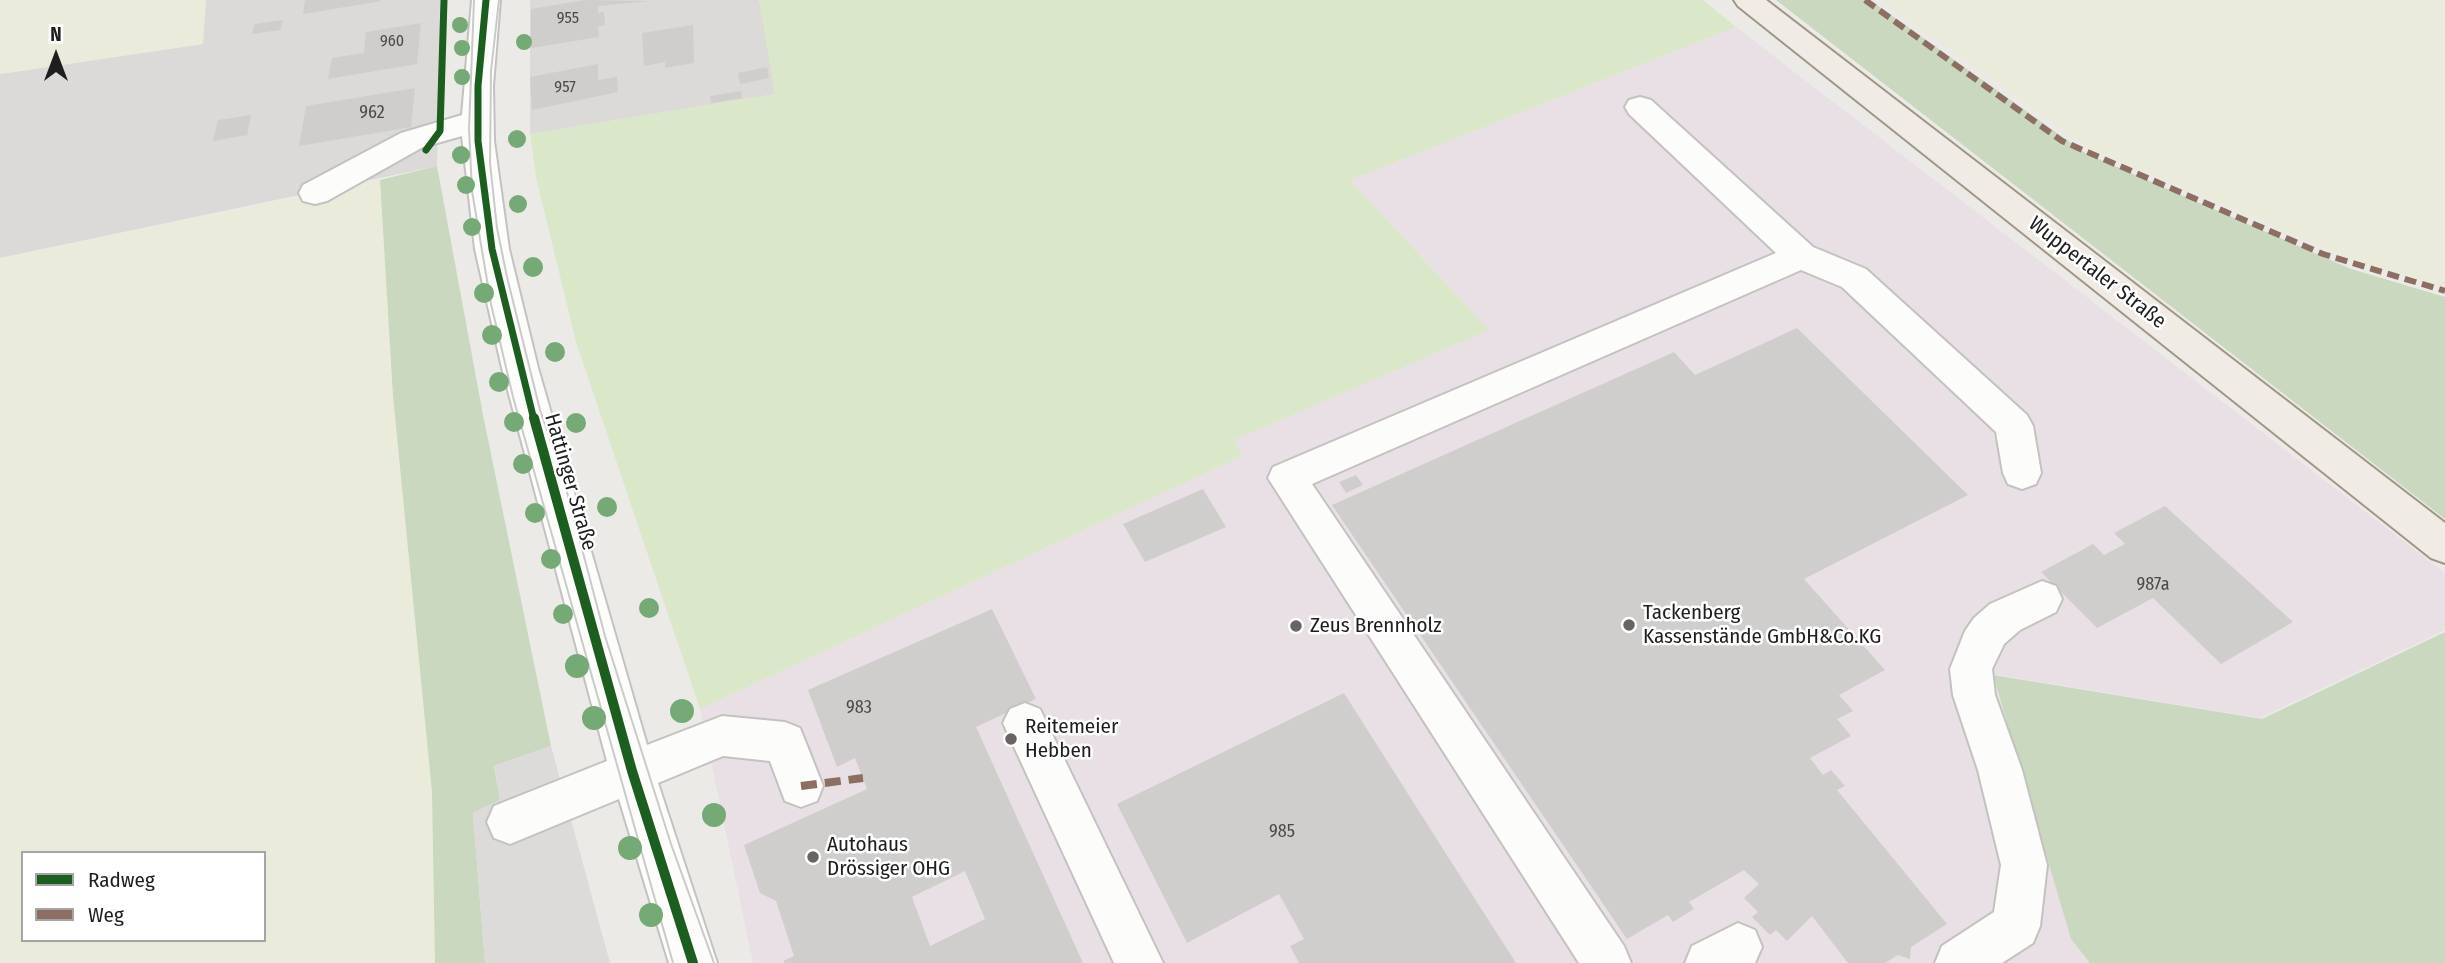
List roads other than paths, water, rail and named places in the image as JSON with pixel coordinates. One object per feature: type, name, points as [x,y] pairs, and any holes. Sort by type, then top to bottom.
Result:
[{"type":"main road","name":"Wuppertaler Straße","points":[[1748,0],[2445,546]]},
{"type":"street","name":"Hattinger Straße","points":[[486,0],[478,121],[484,200],[505,302],[632,771],[693,963]]},
{"type":"street","points":[[1640,107],[1801,256],[1854,278],[2014,426],[2022,473]]},
{"type":"street","points":[[316,192],[412,140],[478,121]]},
{"type":"street","points":[[1607,963],[1287,478],[1801,256]]},
{"type":"street","points":[[1959,963],[2016,926],[2024,865],[2000,769],[1978,708],[1971,669],[1980,643],[1989,631],[2005,617],[2042,599]]},
{"type":"street","points":[[1025,723],[1139,963]]},
{"type":"street","points":[[510,822],[722,736],[785,742],[802,786]]},
{"type":"tram line","points":[[474,0],[469,129],[472,191],[491,304],[513,397],[673,963]]},
{"type":"tram line","points":[[499,0],[491,71],[490,163],[497,228],[507,277],[540,410],[562,473],[605,636],[671,844],[714,963]]},
{"type":"place","name":"Tackenberg Kassenstände GmbH&Co.KG","points":[[1629,625]]},
{"type":"place","name":"Zeus Brennholz","points":[[1296,626]]},
{"type":"place","name":"Reitemeier Hebben","points":[[1011,739]]},
{"type":"place","name":"Autohaus Drössiger OHG","points":[[813,857]]}]
